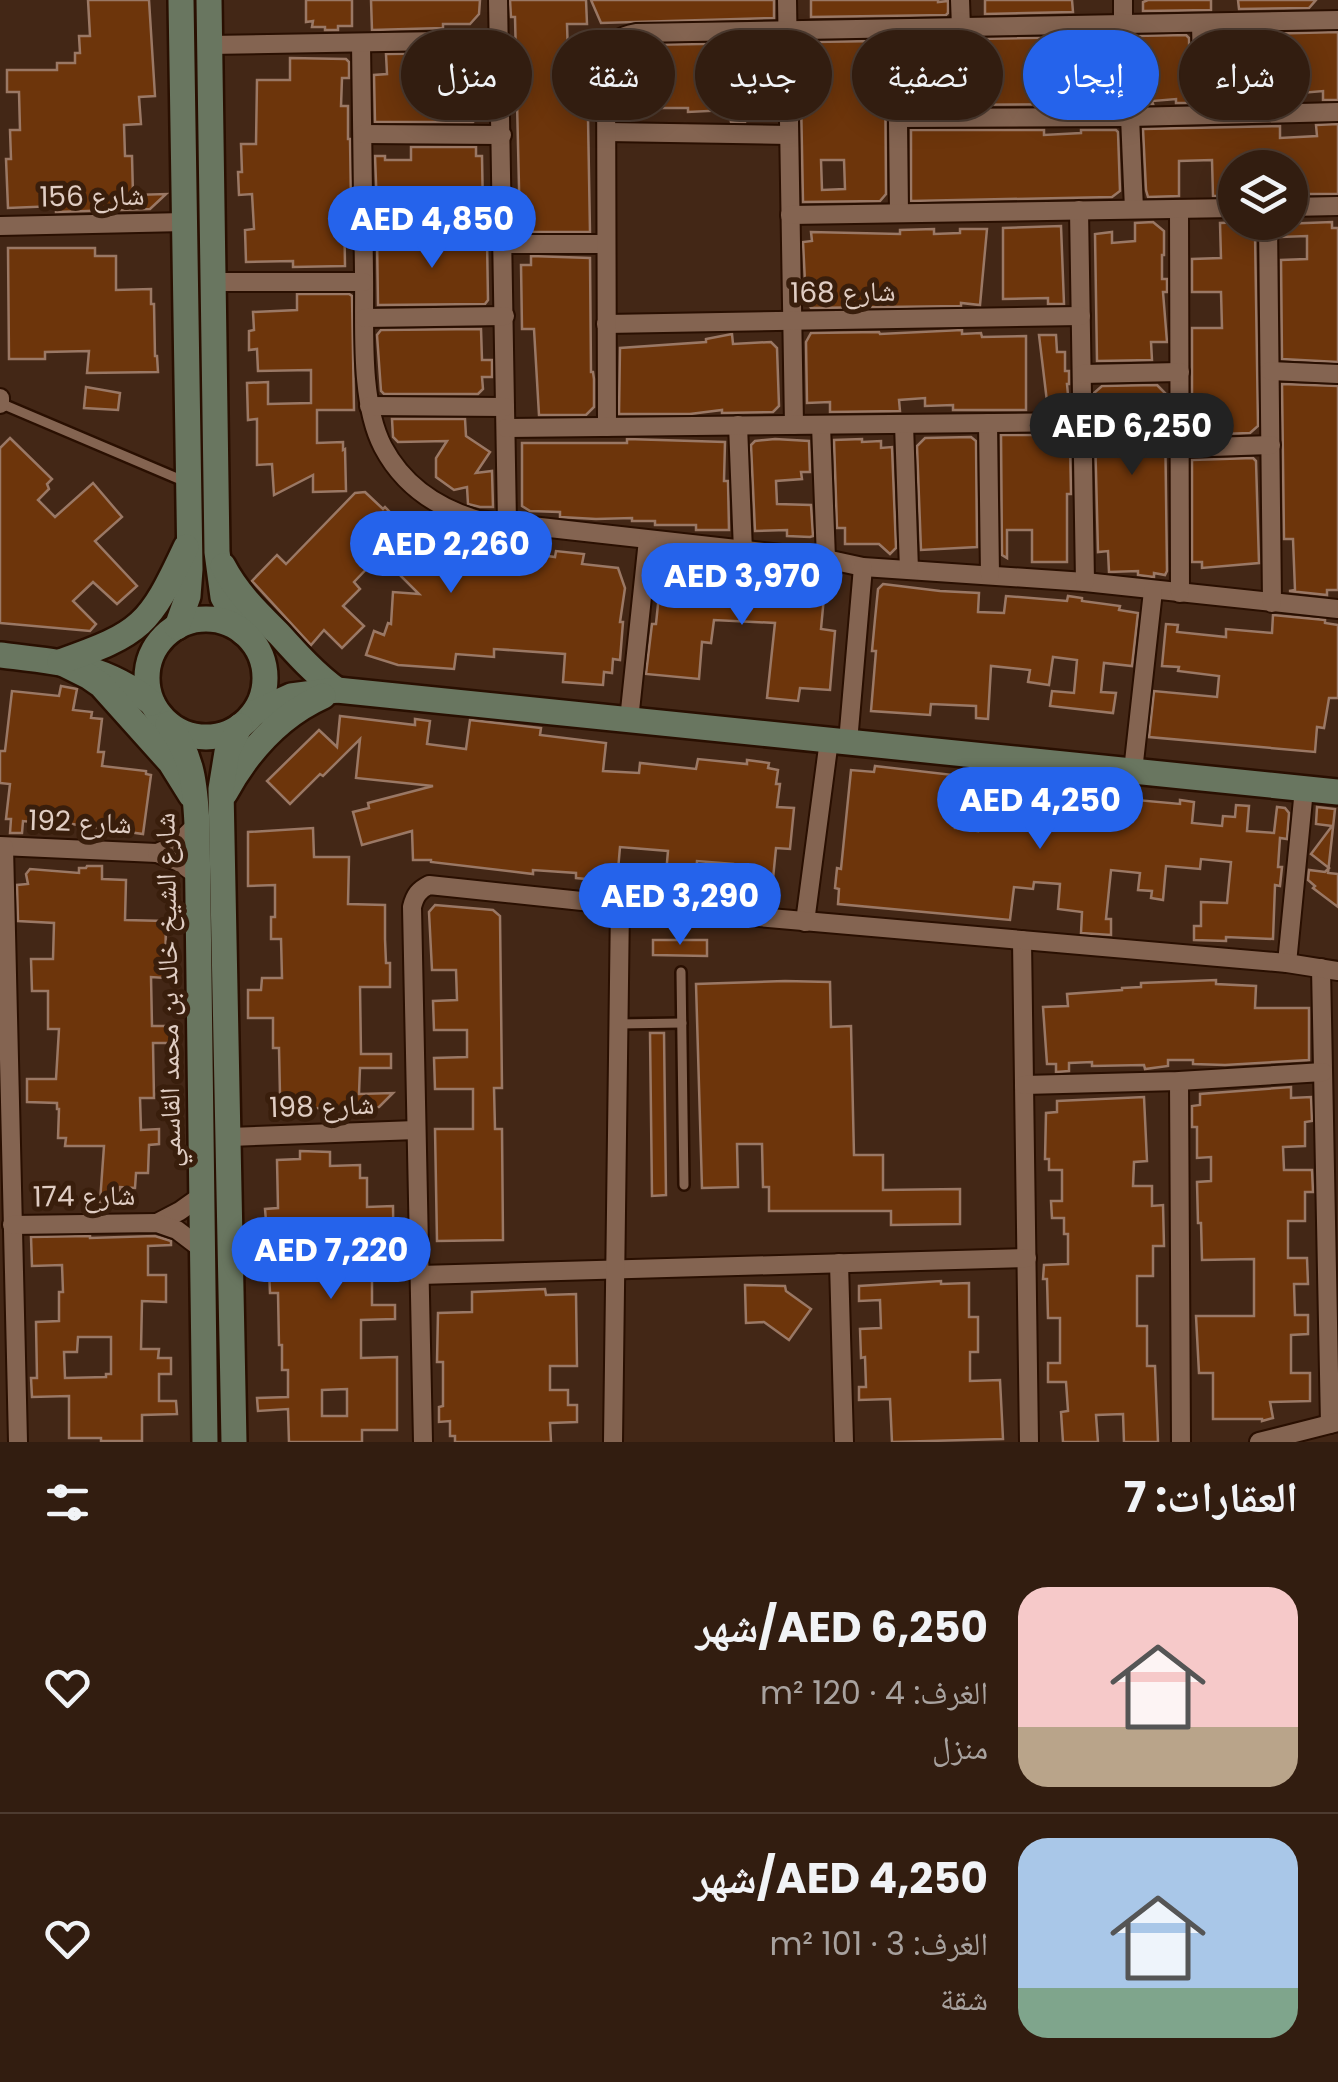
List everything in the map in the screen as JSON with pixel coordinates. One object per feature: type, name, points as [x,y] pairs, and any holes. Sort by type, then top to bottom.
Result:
[{"type":"main road","points":[[182,0],[190,583],[185,606],[150,658],[148,692],[157,713],[168,724],[185,734],[208,738],[219,736],[291,696],[337,690]]},
{"type":"main road","points":[[209,0],[217,552],[223,597],[250,641],[265,676],[261,699],[247,720]]},
{"type":"main road","points":[[60,662],[114,642],[145,620],[172,580],[189,540]]},
{"type":"main road","points":[[217,552],[238,592],[337,690]]},
{"type":"main road","points":[[60,662],[111,658],[192,620],[215,620],[227,622],[281,666],[306,680],[337,690],[1338,792]]},
{"type":"main road","points":[[0,655],[60,662],[105,674],[152,703]]},
{"type":"main road","points":[[60,662],[101,685],[171,763],[204,809],[266,735],[297,711],[337,690]]},
{"type":"main road","name":"شارع الشيخ خالد بن محمد القاسمي","points":[[205,1442],[198,876],[204,809],[247,720]]},
{"type":"main road","name":"شارع الشيخ خالد بن محمد القاسمي","points":[[168,724],[187,753],[204,809],[230,1137],[234,1442]]},
{"type":"street","points":[[498,0],[499,30]]},
{"type":"street","points":[[787,0],[788,30]]},
{"type":"street","points":[[960,0],[961,28]]},
{"type":"street","points":[[1123,0],[1123,24]]},
{"type":"street","points":[[897,30],[1330,20],[1322,0]]},
{"type":"street","points":[[1201,23],[1201,30]]},
{"type":"street","points":[[606,427],[606,57],[620,37],[695,32]]},
{"type":"street","points":[[209,45],[401,41]]},
{"type":"street","points":[[361,42],[369,406],[374,427],[393,464],[422,494],[478,520],[826,559],[863,567],[1086,582],[1338,609]]},
{"type":"street","points":[[1310,113],[1338,112]]},
{"type":"street","points":[[502,120],[507,523]]},
{"type":"street","points":[[789,120],[794,425]]},
{"type":"street","points":[[898,120],[898,213]]},
{"type":"street","points":[[1130,120],[1134,209]]},
{"type":"street","points":[[607,132],[789,135]]},
{"type":"street","points":[[362,134],[502,135]]},
{"type":"street","points":[[1308,207],[1338,206]]},
{"type":"street","points":[[1179,208],[1180,593]]},
{"type":"street","points":[[790,214],[1218,208]]},
{"type":"street","points":[[1079,210],[1086,582]]},
{"type":"street","name":"شارع 156","points":[[0,226],[184,222]]},
{"type":"street","points":[[363,226],[503,224]]},
{"type":"street","points":[[1268,240],[1272,603]]},
{"type":"street","points":[[504,244],[606,244]]},
{"type":"street","points":[[213,282],[364,282]]},
{"type":"street","points":[[365,318],[505,316]]},
{"type":"street","name":"شارع 168","points":[[606,324],[1081,316]]},
{"type":"street","points":[[1270,371],[1338,374]]},
{"type":"street","points":[[1082,374],[1180,372]]},
{"type":"street","points":[[369,406],[506,407]]},
{"type":"street","points":[[506,428],[1083,422]]},
{"type":"street","points":[[988,423],[990,576]]},
{"type":"street","points":[[821,424],[826,559]]},
{"type":"street","points":[[904,424],[909,570]]},
{"type":"street","points":[[738,426],[742,550]]},
{"type":"street","points":[[1180,448],[1270,445]]},
{"type":"street","points":[[629,720],[648,540]]},
{"type":"street","points":[[805,922],[838,742],[863,567]]},
{"type":"street","points":[[1133,771],[1153,591]]},
{"type":"street","points":[[1287,963],[1304,788]]},
{"type":"street","name":"شارع 192","points":[[157,853],[176,845],[204,809]]},
{"type":"street","points":[[2,846],[12,1225],[7,1285],[8,1382],[18,1442]]},
{"type":"street","name":"شارع 192","points":[[2,846],[157,853],[198,876]]},
{"type":"street","points":[[423,1442],[412,907],[414,897],[429,884],[620,906],[1287,963],[1330,970],[1323,1072],[1332,1182],[1334,1423],[1259,1442]]},
{"type":"street","points":[[613,1442],[620,906]]},
{"type":"street","points":[[1022,940],[1029,1442]]},
{"type":"street","points":[[1024,1085],[1323,1072]]},
{"type":"street","points":[[1179,1081],[1182,1442]]},
{"type":"street","name":"شارع 198","points":[[230,1137],[416,1130]]},
{"type":"street","name":"شارع 174","points":[[156,1223],[202,1196]]},
{"type":"street","name":"شارع 174","points":[[12,1225],[156,1223],[177,1230],[202,1250]]},
{"type":"street","points":[[419,1275],[1027,1258]]},
{"type":"street","points":[[839,1264],[844,1442]]},
{"type":"lane","points":[[0,402],[190,483]]},
{"type":"lane","points":[[681,972],[684,1185]]},
{"type":"lane","points":[[618,1024],[682,1024]]},
{"type":"building","points":[[88,0],[149,0],[155,96],[139,97],[141,124],[124,125],[125,156],[132,156],[133,195],[166,194],[150,209],[56,212],[56,206],[8,208],[6,159],[11,159],[10,130],[20,130],[19,92],[7,92],[7,70],[57,70],[57,63],[75,63],[75,53],[80,53],[79,36],[90,36]]},
{"type":"building","points":[[306,0],[352,0],[352,26],[338,26],[338,30],[312,27],[313,21],[306,22]]},
{"type":"building","points":[[371,0],[480,0],[479,14],[470,24],[372,30]]},
{"type":"building","points":[[510,0],[586,0],[587,24],[567,24],[567,30],[552,30],[552,120],[588,120],[590,232],[520,229],[517,120],[532,120],[532,30],[515,30],[515,17],[511,17]]},
{"type":"building","points":[[591,0],[774,0],[774,18],[601,23]]},
{"type":"building","points":[[811,0],[938,0],[948,1],[948,13],[811,17]]},
{"type":"building","points":[[985,0],[1072,0],[1073,12],[985,14]]},
{"type":"building","points":[[1211,0],[1211,10],[1143,11],[1143,2]]},
{"type":"building","points":[[1238,0],[1316,0],[1309,8],[1239,9]]},
{"type":"building","points":[[1338,32],[1338,100],[1323,100],[1323,91],[1310,92],[1310,33]]},
{"type":"building","points":[[1179,35],[1179,103],[1176,99],[1159,100],[1159,36]]},
{"type":"building","points":[[1023,38],[1023,105],[1003,105],[1003,39]]},
{"type":"building","points":[[852,41],[852,120],[885,120],[886,194],[880,201],[803,202],[801,120],[832,120],[832,42]],"holes":[[[821,160],[844,160],[845,189],[822,190]]]},
{"type":"building","points":[[675,44],[695,44],[695,112],[675,108]]},
{"type":"building","points":[[386,54],[401,54],[401,120],[475,120],[375,122],[374,75],[387,74]]},
{"type":"building","points":[[290,58],[349,62],[349,78],[342,78],[341,106],[348,106],[350,139],[351,202],[344,202],[345,266],[293,267],[293,261],[246,262],[245,230],[254,229],[252,194],[239,195],[241,144],[256,144],[257,80],[290,80]]},
{"type":"building","points":[[1338,124],[1338,194],[1308,194],[1308,150],[1218,150],[1218,196],[1213,196],[1212,160],[1179,161],[1179,196],[1148,197],[1143,129],[1280,126],[1280,138],[1317,136],[1316,125]]},
{"type":"building","points":[[911,130],[1044,130],[1044,135],[1116,130],[1120,191],[1112,197],[911,201]]},
{"type":"building","points":[[411,147],[476,147],[476,156],[482,156],[483,212],[381,213],[377,209],[375,156],[411,160]]},
{"type":"building","points":[[1153,222],[1164,231],[1162,279],[1167,279],[1167,292],[1163,292],[1167,342],[1151,342],[1152,360],[1097,361],[1095,234],[1112,232],[1112,243],[1135,241],[1135,223]]},
{"type":"building","points":[[1332,222],[1332,228],[1338,228],[1338,362],[1282,359],[1281,260],[1307,259],[1308,223]]},
{"type":"building","points":[[1061,226],[1064,304],[1048,304],[1048,298],[1003,299],[1003,228]]},
{"type":"building","points":[[934,229],[934,234],[987,229],[980,305],[811,308],[806,302],[803,242],[812,241],[811,232],[900,234],[900,230]]},
{"type":"building","points":[[484,237],[488,300],[485,304],[378,305],[377,238]]},
{"type":"building","points":[[1220,240],[1255,240],[1258,426],[1250,433],[1192,435],[1192,328],[1222,328],[1221,292],[1192,292],[1192,259],[1221,258]]},
{"type":"building","points":[[8,248],[95,248],[95,256],[116,256],[116,290],[151,289],[158,372],[87,373],[89,351],[45,352],[45,359],[9,359]]},
{"type":"building","points":[[531,256],[590,258],[594,407],[586,415],[539,415],[534,329],[522,329],[521,265],[531,265]]},
{"type":"building","points":[[297,294],[352,296],[354,410],[317,410],[317,443],[343,442],[346,491],[313,492],[313,475],[274,495],[272,464],[257,465],[257,419],[248,420],[247,383],[268,382],[268,404],[311,403],[311,370],[258,371],[257,349],[249,350],[253,312],[297,310]]},
{"type":"building","points":[[481,329],[482,360],[492,360],[492,377],[482,377],[483,389],[478,394],[381,391],[377,335],[381,330]]},
{"type":"building","points":[[962,330],[962,334],[981,333],[982,337],[1026,336],[1026,410],[953,410],[953,405],[925,406],[925,398],[899,400],[900,411],[830,412],[830,402],[807,403],[806,342],[811,333]]},
{"type":"building","points":[[732,334],[733,344],[771,342],[777,348],[779,406],[773,412],[619,414],[620,348],[706,342]]},
{"type":"building","points":[[1039,335],[1056,335],[1057,352],[1065,352],[1069,384],[1068,395],[1062,395],[1063,410],[1048,410]]},
{"type":"building","points":[[1282,384],[1338,386],[1338,590],[1327,590],[1327,595],[1289,591],[1295,590],[1293,539],[1284,539]]},
{"type":"building","points":[[1157,385],[1167,395],[1167,571],[1165,575],[1154,573],[1154,577],[1138,575],[1138,571],[1109,572],[1108,551],[1098,552],[1094,393],[1102,386]]},
{"type":"building","points":[[86,387],[120,393],[118,410],[84,408]]},
{"type":"building","points":[[392,419],[465,419],[466,436],[490,452],[476,473],[492,471],[493,507],[468,504],[467,487],[454,490],[436,477],[436,458],[447,441],[398,442],[393,437]]},
{"type":"building","points":[[1001,435],[1065,435],[1070,440],[1067,562],[1032,562],[1032,530],[1007,530],[1007,558],[1002,555]]},
{"type":"building","points":[[971,437],[976,441],[977,547],[921,550],[917,446],[925,438]]},
{"type":"building","points":[[10,438],[52,479],[47,484],[49,489],[38,500],[55,517],[93,483],[122,517],[95,541],[137,586],[117,604],[93,582],[73,601],[96,624],[90,631],[0,623],[0,448]]},
{"type":"building","points":[[627,439],[725,442],[729,530],[655,525],[655,521],[632,518],[560,517],[560,512],[530,511],[522,506],[522,443],[627,443]]},
{"type":"building","points":[[775,439],[809,441],[810,472],[801,472],[802,479],[776,481],[777,504],[811,505],[813,536],[787,536],[787,530],[755,531],[751,445]]},
{"type":"building","points":[[834,440],[881,441],[881,448],[892,447],[896,548],[890,554],[879,544],[845,544],[845,528],[837,528]]},
{"type":"building","points":[[1253,458],[1259,563],[1202,568],[1202,562],[1192,562],[1192,460]]},
{"type":"building","points":[[365,492],[413,536],[478,544],[479,536],[506,538],[506,546],[514,547],[513,556],[555,557],[556,551],[584,554],[582,564],[618,568],[625,588],[620,660],[613,659],[612,673],[604,672],[603,685],[563,682],[565,654],[494,649],[494,657],[456,654],[454,669],[398,665],[366,655],[374,631],[384,635],[388,623],[391,624],[393,592],[419,594],[380,555],[354,582],[360,589],[343,606],[364,626],[342,648],[324,630],[311,645],[252,581],[277,555],[286,564],[355,493]]},
{"type":"building","points":[[662,565],[711,570],[710,587],[762,591],[763,575],[785,577],[785,583],[825,586],[821,629],[835,631],[830,690],[800,688],[798,701],[767,698],[775,623],[714,620],[711,643],[702,642],[699,679],[646,674]]},
{"type":"building","points":[[883,584],[979,593],[978,612],[1004,613],[1006,596],[1067,601],[1068,596],[1138,613],[1132,666],[1104,663],[1101,692],[1116,693],[1113,713],[1050,706],[1052,691],[1074,693],[1077,660],[1053,657],[1049,685],[1028,682],[1030,670],[991,666],[988,719],[976,718],[976,706],[931,704],[930,715],[871,711],[875,619],[878,589]]},
{"type":"building","points":[[1273,615],[1338,625],[1338,698],[1329,698],[1324,728],[1317,727],[1315,752],[1149,737],[1154,691],[1217,697],[1219,676],[1162,666],[1166,624],[1178,625],[1177,632],[1226,637],[1226,629],[1272,633]]},
{"type":"building","points":[[61,686],[77,689],[73,710],[92,712],[91,718],[102,719],[98,752],[104,752],[102,766],[146,771],[151,775],[143,834],[43,820],[23,821],[22,833],[10,833],[11,819],[6,819],[10,784],[0,783],[0,751],[5,751],[12,691],[59,696]]},
{"type":"building","points":[[340,716],[415,725],[415,719],[430,721],[427,744],[466,749],[470,720],[541,728],[540,735],[606,743],[603,771],[639,773],[640,763],[696,769],[698,759],[769,763],[768,768],[778,770],[777,807],[794,808],[790,849],[776,848],[773,879],[732,875],[733,864],[697,861],[695,887],[665,885],[668,851],[620,847],[617,882],[576,878],[576,873],[533,870],[533,874],[413,860],[412,831],[362,845],[353,812],[369,808],[368,803],[433,786],[356,778],[360,739],[290,804],[267,781],[319,730],[337,747]]},
{"type":"building","points":[[875,766],[979,778],[977,794],[1017,798],[1019,781],[1071,786],[1069,807],[1136,814],[1137,800],[1194,802],[1192,823],[1222,826],[1223,816],[1235,817],[1236,805],[1249,806],[1247,831],[1274,833],[1277,807],[1285,808],[1289,813],[1287,839],[1280,838],[1278,867],[1282,867],[1280,886],[1275,885],[1273,939],[1194,940],[1194,926],[1201,926],[1201,902],[1227,903],[1231,862],[1201,859],[1200,869],[1166,866],[1163,900],[1151,898],[1152,891],[1138,890],[1140,873],[1111,870],[1106,919],[1111,919],[1111,935],[1081,933],[1082,912],[1058,909],[1060,884],[1034,882],[1033,889],[1014,887],[1010,920],[838,904],[839,889],[835,888],[837,868],[841,869],[851,770],[874,772]],"holes":[[[958,803],[981,806],[978,831],[955,828]]]},
{"type":"building","points":[[1317,807],[1335,809],[1329,868],[1311,854],[1332,826],[1316,824]]},
{"type":"building","points":[[313,828],[314,857],[349,857],[348,904],[385,905],[390,987],[360,987],[361,1054],[391,1054],[391,1068],[360,1068],[359,1094],[393,1093],[379,1107],[270,1109],[270,1095],[280,1095],[279,1048],[273,1048],[273,1018],[248,1018],[248,990],[261,990],[262,978],[282,978],[281,939],[271,939],[275,885],[248,886],[248,832]]},
{"type":"building","points":[[102,866],[102,879],[126,880],[125,920],[166,921],[165,978],[151,977],[152,1026],[175,1026],[176,1043],[153,1043],[154,1098],[140,1098],[141,1130],[159,1129],[159,1144],[149,1145],[148,1173],[136,1173],[135,1188],[120,1187],[119,1202],[100,1202],[104,1146],[65,1146],[66,1138],[58,1138],[57,1103],[27,1102],[27,1079],[56,1079],[59,1029],[48,1029],[48,991],[32,991],[31,959],[53,959],[54,923],[18,921],[17,885],[28,884],[26,874],[30,869],[79,873],[79,868]]},
{"type":"building","points":[[1328,869],[1328,873],[1338,874],[1338,907],[1308,880],[1309,870]]},
{"type":"building","points":[[435,905],[493,910],[500,916],[502,1088],[494,1088],[495,1129],[502,1129],[503,1240],[437,1241],[435,1129],[473,1129],[473,1089],[435,1089],[434,1058],[467,1057],[467,1030],[434,1030],[433,1001],[457,1000],[456,970],[432,970],[429,912]]},
{"type":"building","points":[[653,940],[707,940],[707,956],[653,955]]},
{"type":"building","points":[[1216,980],[1216,984],[1256,986],[1255,1008],[1309,1008],[1309,1060],[1225,1065],[1168,1060],[1168,1066],[1145,1069],[1144,1065],[1069,1063],[1069,1071],[1056,1072],[1056,1064],[1047,1064],[1043,1007],[1068,1006],[1067,994],[1122,990],[1141,987],[1141,983]]},
{"type":"building","points":[[830,982],[831,1027],[851,1026],[854,1155],[883,1155],[883,1190],[960,1189],[960,1224],[891,1225],[891,1211],[769,1211],[769,1187],[763,1187],[762,1144],[737,1144],[738,1187],[702,1188],[696,984]]},
{"type":"building","points":[[650,1033],[664,1033],[666,1195],[652,1196]]},
{"type":"building","points":[[1291,1087],[1291,1098],[1311,1097],[1312,1121],[1305,1122],[1305,1146],[1283,1147],[1284,1170],[1312,1170],[1313,1192],[1305,1192],[1305,1221],[1288,1221],[1288,1258],[1307,1258],[1308,1284],[1294,1284],[1295,1315],[1308,1315],[1308,1334],[1291,1335],[1291,1373],[1310,1373],[1310,1401],[1270,1402],[1273,1418],[1262,1421],[1213,1419],[1213,1373],[1199,1373],[1196,1316],[1254,1316],[1254,1259],[1202,1260],[1197,1182],[1211,1181],[1211,1157],[1197,1158],[1192,1106],[1200,1105],[1200,1094]]},
{"type":"building","points":[[1144,1097],[1147,1161],[1134,1162],[1133,1186],[1152,1186],[1152,1206],[1163,1205],[1164,1246],[1153,1246],[1153,1276],[1137,1276],[1137,1326],[1147,1326],[1147,1366],[1155,1366],[1158,1442],[1124,1442],[1123,1414],[1096,1415],[1098,1442],[1063,1442],[1061,1412],[1068,1411],[1066,1382],[1048,1382],[1048,1363],[1060,1363],[1060,1318],[1048,1318],[1047,1279],[1043,1279],[1044,1265],[1068,1264],[1068,1234],[1064,1234],[1064,1218],[1052,1218],[1051,1201],[1062,1201],[1062,1170],[1049,1170],[1049,1159],[1045,1159],[1046,1113],[1057,1112],[1057,1101]]},
{"type":"building","points":[[300,1151],[330,1152],[330,1166],[360,1165],[360,1178],[367,1178],[367,1207],[393,1206],[394,1277],[372,1277],[372,1305],[395,1305],[395,1319],[361,1320],[361,1358],[397,1357],[397,1430],[362,1430],[362,1442],[289,1442],[288,1409],[258,1411],[257,1398],[288,1397],[288,1370],[282,1370],[279,1345],[278,1293],[270,1293],[269,1270],[280,1270],[279,1220],[266,1221],[265,1209],[278,1208],[277,1160],[300,1159]],"holes":[[[347,1389],[347,1416],[322,1416],[322,1390]]]},
{"type":"building","points":[[155,1236],[171,1241],[171,1245],[148,1246],[148,1275],[166,1275],[166,1302],[142,1301],[141,1349],[159,1349],[158,1358],[171,1358],[171,1374],[159,1374],[159,1401],[176,1401],[177,1414],[142,1415],[142,1441],[69,1438],[69,1396],[32,1397],[31,1378],[37,1378],[36,1322],[59,1321],[59,1292],[63,1292],[62,1265],[32,1266],[31,1237]],"holes":[[[78,1337],[111,1337],[111,1374],[65,1378],[64,1352],[77,1352]]]},
{"type":"building","points":[[969,1283],[969,1317],[978,1317],[978,1352],[970,1352],[970,1381],[1000,1380],[1003,1439],[892,1442],[890,1399],[859,1400],[859,1387],[866,1387],[860,1329],[881,1328],[880,1300],[859,1301],[859,1286]]},
{"type":"building","points":[[745,1285],[785,1286],[786,1291],[811,1309],[789,1340],[764,1322],[746,1323]]},
{"type":"building","points":[[545,1289],[546,1295],[576,1294],[577,1366],[550,1366],[550,1390],[568,1390],[568,1405],[577,1405],[577,1422],[550,1423],[551,1442],[455,1442],[455,1436],[450,1436],[450,1421],[439,1422],[443,1362],[437,1362],[438,1313],[472,1312],[472,1292]]}]
